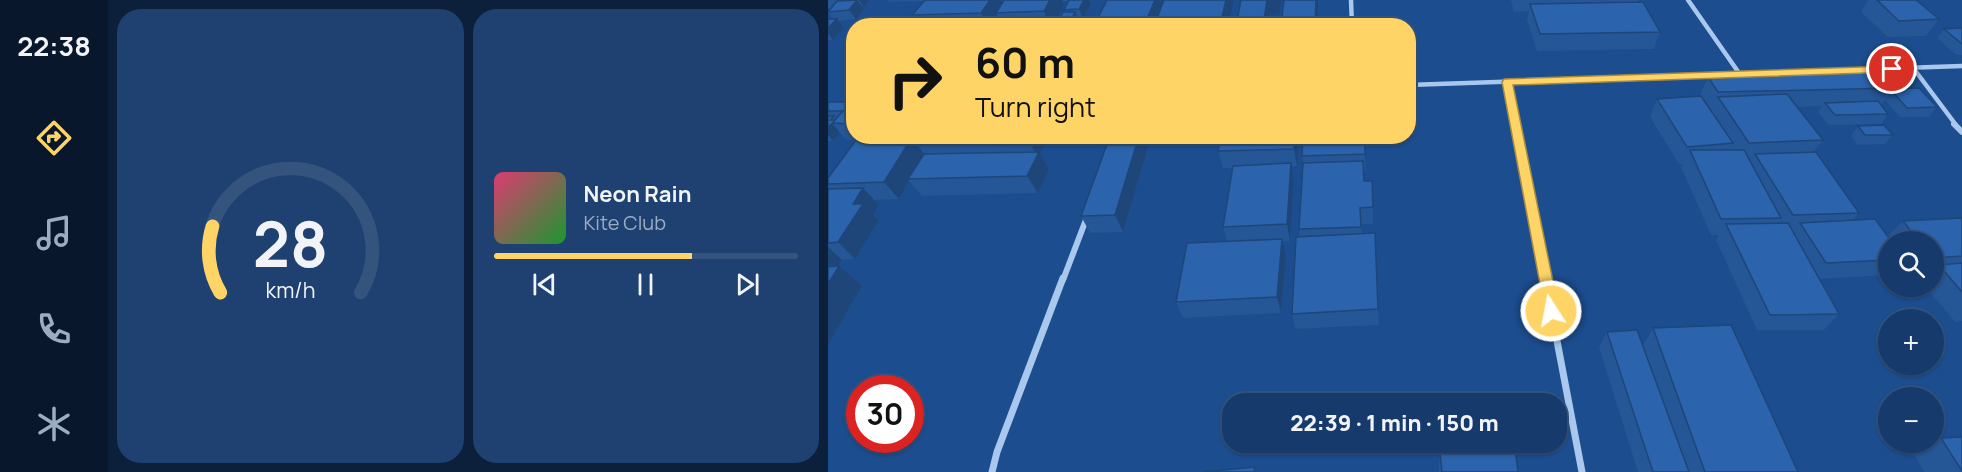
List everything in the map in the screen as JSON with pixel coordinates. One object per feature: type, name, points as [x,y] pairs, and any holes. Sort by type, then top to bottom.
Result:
[{"type":"street","points":[[1352,0],[1352,18]]},
{"type":"street","points":[[1688,0],[1739,73]]},
{"type":"street","points":[[1416,86],[1962,66]]},
{"type":"street","points":[[1914,69],[1944,112],[1962,132]]},
{"type":"street","points":[[1507,82],[1582,472]]},
{"type":"street","points":[[992,472],[997,452],[1089,214]]},
{"type":"building","points":[[857,0],[849,10],[828,12],[837,1]]},
{"type":"building","points":[[925,0],[990,0],[981,13],[912,15]]},
{"type":"building","points":[[1004,0],[1050,0],[1044,11],[996,13]]},
{"type":"building","points":[[1069,0],[1084,0],[1079,9],[1064,10]]},
{"type":"building","points":[[1107,0],[1155,0],[1147,18],[1098,18]]},
{"type":"building","points":[[1164,0],[1226,0],[1222,18],[1157,18]]},
{"type":"building","points":[[1241,0],[1267,0],[1264,18],[1238,18]]},
{"type":"building","points":[[1284,0],[1316,0],[1315,18],[1282,18]]},
{"type":"building","points":[[1877,0],[1916,0],[1939,19],[1899,21]]},
{"type":"building","points":[[1643,2],[1660,32],[1540,34],[1530,4]]},
{"type":"building","points":[[1063,12],[1075,12],[1072,18],[1060,18]]},
{"type":"building","points":[[828,19],[837,19],[828,28]]},
{"type":"building","points":[[1962,28],[1962,44],[1944,29]]},
{"type":"building","points":[[1880,72],[1894,88],[1718,92],[1708,77]]},
{"type":"building","points":[[1919,88],[1937,107],[1907,108],[1892,91],[1894,89]]},
{"type":"building","points":[[1787,94],[1823,140],[1749,143],[1718,97]]},
{"type":"building","points":[[1701,96],[1733,143],[1687,147],[1657,99]]},
{"type":"building","points":[[1878,101],[1888,114],[1835,115],[1825,103]]},
{"type":"building","points":[[828,102],[846,102],[846,110],[828,111]]},
{"type":"building","points":[[844,110],[846,110],[846,124],[832,123]]},
{"type":"building","points":[[828,116],[834,116],[830,120],[835,120],[828,128]]},
{"type":"building","points":[[1884,125],[1893,135],[1865,135],[1858,126]]},
{"type":"building","points":[[853,144],[908,144],[884,182],[828,184],[828,178]]},
{"type":"building","points":[[1107,144],[1137,144],[1115,215],[1081,216]]},
{"type":"building","points":[[1219,144],[1294,144],[1294,149],[1218,151]]},
{"type":"building","points":[[1303,144],[1365,144],[1365,154],[1302,156]]},
{"type":"building","points":[[1690,150],[1744,150],[1781,218],[1721,219]]},
{"type":"building","points":[[1039,152],[1027,176],[908,179],[924,154]]},
{"type":"building","points":[[1816,152],[1859,213],[1793,215],[1755,154]]},
{"type":"building","points":[[1363,161],[1364,181],[1372,181],[1373,207],[1360,208],[1361,227],[1299,229],[1303,163]]},
{"type":"building","points":[[1291,163],[1287,224],[1223,227],[1233,166]]},
{"type":"building","points":[[863,188],[853,204],[863,204],[838,242],[828,243],[828,189]]},
{"type":"building","points":[[1962,218],[1962,256],[1944,257],[1944,231],[1911,231],[1903,221]]},
{"type":"building","points":[[1875,219],[1884,231],[1878,231],[1878,260],[1826,263],[1800,223]]},
{"type":"building","points":[[1788,223],[1839,314],[1770,315],[1726,224]]},
{"type":"building","points":[[1375,233],[1378,309],[1292,314],[1296,237]]},
{"type":"building","points":[[1282,239],[1277,297],[1176,302],[1187,243]]},
{"type":"building","points":[[1962,263],[1962,292],[1944,271],[1944,265]]},
{"type":"building","points":[[839,266],[828,284],[828,267]]},
{"type":"building","points":[[1731,325],[1798,472],[1705,472],[1653,328]]},
{"type":"building","points":[[1637,330],[1689,472],[1653,472],[1607,332]]},
{"type":"building","points":[[1962,437],[1962,471],[1944,443],[1944,438]]},
{"type":"building","points":[[1440,453],[1515,453],[1518,472],[1442,472]]},
{"type":"building","points":[[1255,467],[1254,472],[1203,472]]},
{"type":"route","points":[[1551,311],[1507,82],[1892,69]]}]
